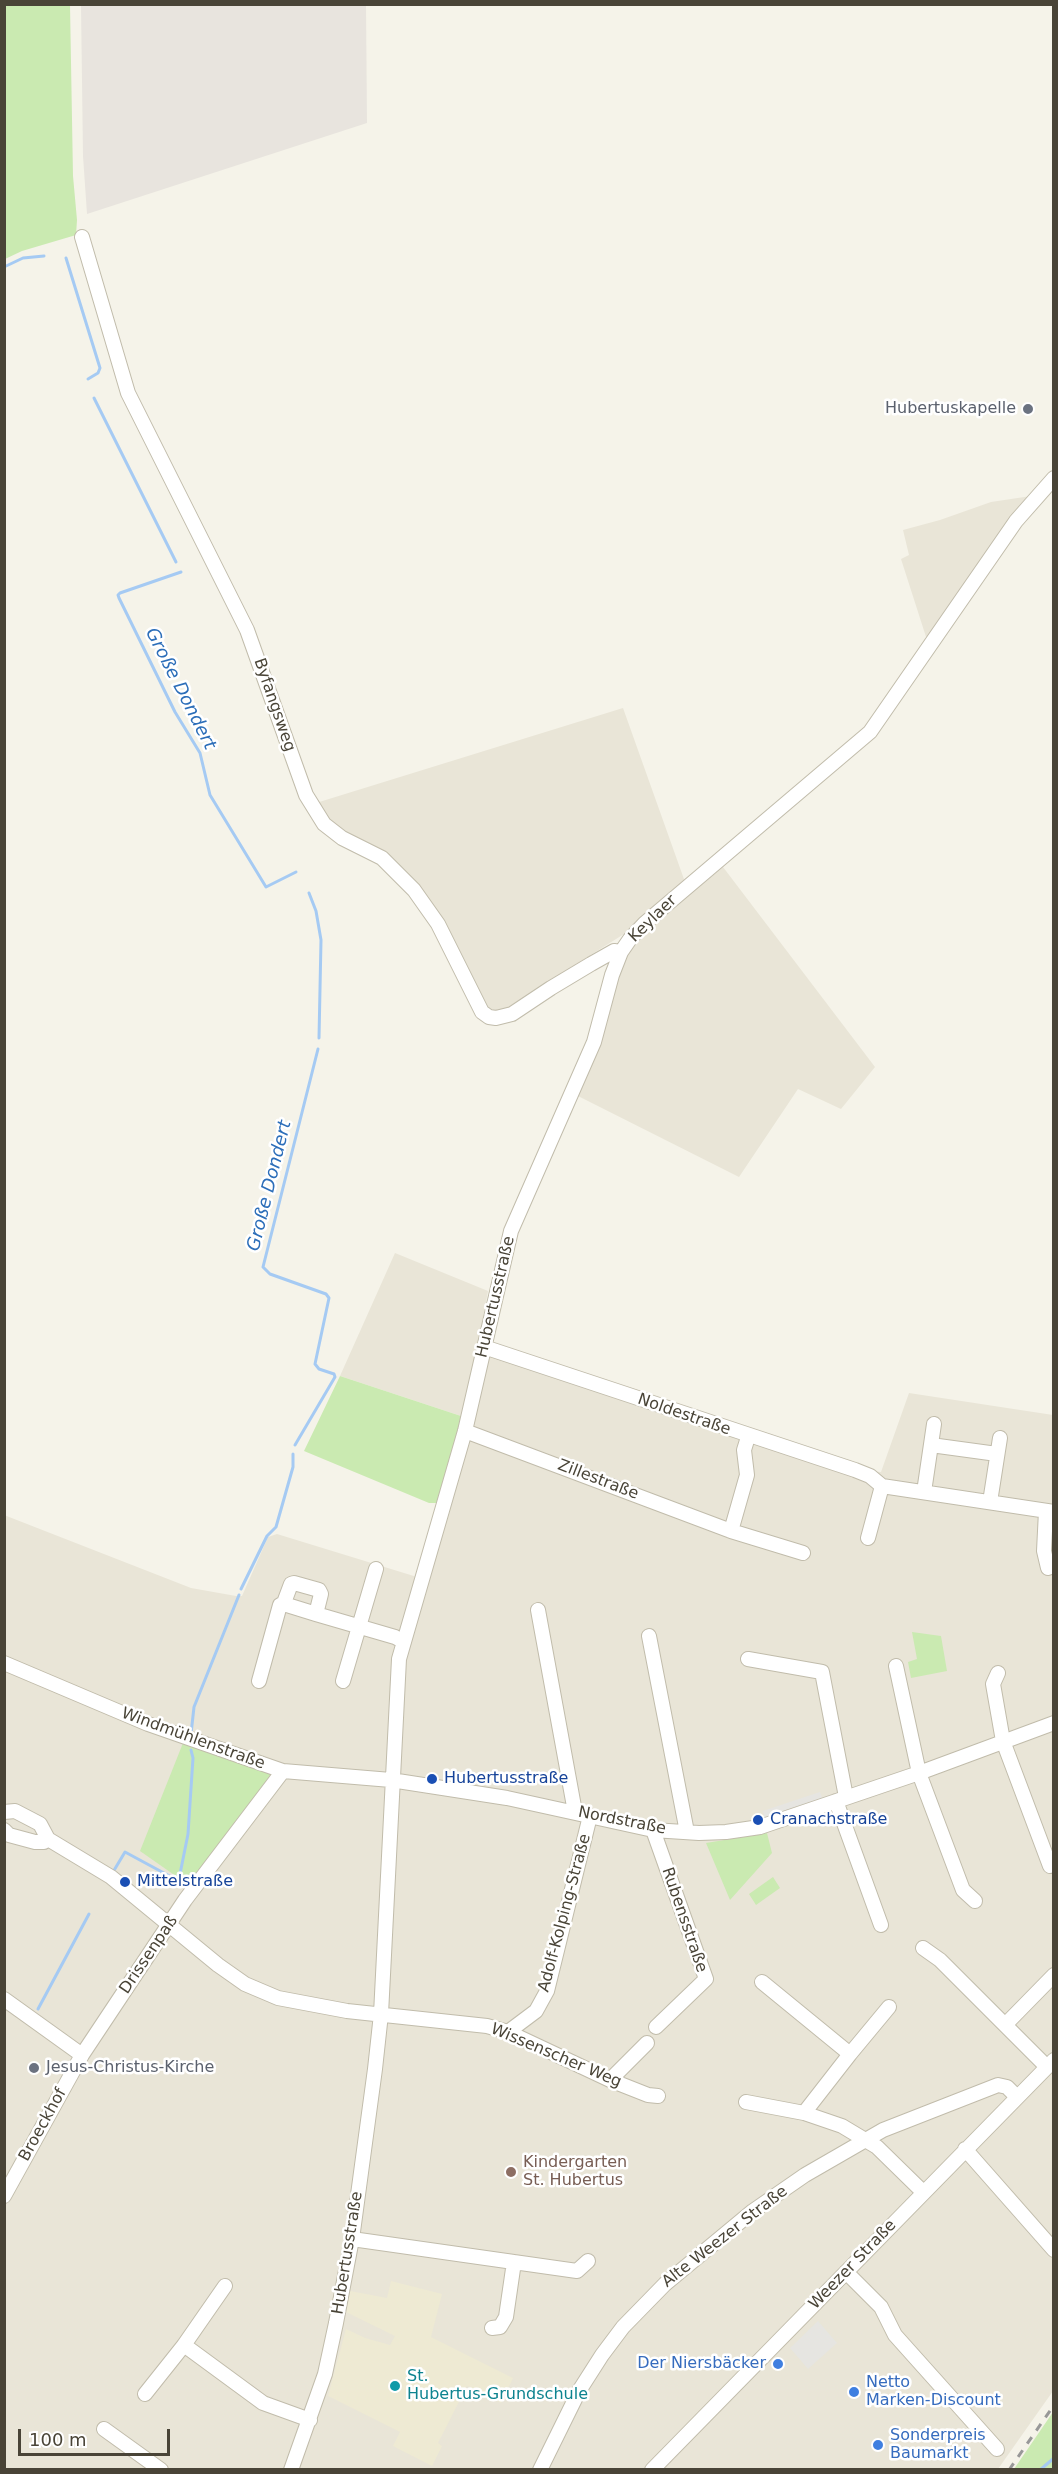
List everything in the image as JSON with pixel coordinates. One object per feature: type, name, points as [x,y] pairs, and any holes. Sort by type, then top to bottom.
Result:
[{"type":"street","name":"Byfangsweg","points":[[82,237],[125,386],[247,630],[310,805],[332,832],[381,858],[414,890],[438,924],[482,1012],[489,1017],[506,1017],[591,964],[614,951],[621,952]]},
{"type":"street","name":"Keylaer","points":[[621,952],[645,923],[870,732],[1016,521],[1053,478]]},
{"type":"street","name":"Hubertusstraße","points":[[291,2469],[325,2374],[352,2239],[381,2014],[391,1780],[399,1659],[465,1431],[511,1231],[594,1042],[612,975],[621,952]]},
{"type":"street","points":[[591,964],[612,975]]},
{"type":"street","name":"Noldestraße","points":[[484,1347],[748,1437],[855,1470],[870,1476],[882,1486],[1050,1512],[1044,1551],[1048,1568]]},
{"type":"street","points":[[924,1492],[934,1424]]},
{"type":"street","name":"Zillestraße","points":[[465,1431],[731,1531],[803,1552]]},
{"type":"street","points":[[731,1531],[747,1475],[744,1450],[748,1437]]},
{"type":"street","points":[[990,1502],[1000,1438]]},
{"type":"street","points":[[931,1444],[997,1454]]},
{"type":"street","points":[[868,1538],[882,1486]]},
{"type":"street","points":[[342,1681],[375,1569]]},
{"type":"street","points":[[259,1681],[280,1605],[285,1603],[292,1583],[319,1590],[321,1594],[316,1614]]},
{"type":"street","points":[[285,1603],[404,1642]]},
{"type":"street","points":[[538,1610],[575,1812]]},
{"type":"street","points":[[649,1636],[687,1832]]},
{"type":"street","points":[[748,1659],[822,1672],[841,1799],[881,1925]]},
{"type":"street","name":"Windmühlenstraße","points":[[4,1663],[148,1724],[283,1771],[391,1780]]},
{"type":"street","points":[[896,1666],[919,1773],[963,1890],[975,1901]]},
{"type":"street","points":[[999,1673],[993,1684],[1004,1741],[1050,1866]]},
{"type":"street","name":"Nordstraße","points":[[391,1780],[507,1798],[653,1830],[726,1832],[760,1827],[919,1773],[1053,1723]]},
{"type":"street","name":"Drissenpaß","points":[[82,2055],[185,1900],[283,1771]]},
{"type":"street","points":[[4,1812],[15,1811],[40,1824],[48,1839],[111,1877],[228,1973],[245,1984],[278,1998],[347,2011],[381,2014]]},
{"type":"street","name":"Adolf-Kolping-Straße","points":[[508,2032],[536,2011],[547,1990],[590,1816]]},
{"type":"street","points":[[4,1830],[9,1835],[34,1842],[44,1842],[48,1839]]},
{"type":"street","name":"Rubensstraße","points":[[653,1830],[706,1979],[656,2026]]},
{"type":"street","points":[[923,1948],[940,1960],[1005,2025],[1050,2063]]},
{"type":"street","points":[[1005,2025],[1053,1975]]},
{"type":"street","points":[[762,1982],[850,2054]]},
{"type":"street","points":[[4,1999],[82,2055]]},
{"type":"street","points":[[804,2113],[889,2007]]},
{"type":"street","name":"Wissenscher Weg","points":[[381,2014],[488,2026],[508,2032],[610,2080],[648,2095],[658,2096]]},
{"type":"street","points":[[610,2080],[647,2043]]},
{"type":"street","name":"Broeckhof","points":[[4,2196],[82,2055]]},
{"type":"street","name":"Weezer Straße","points":[[652,2469],[1050,2063]]},
{"type":"street","name":"Alte Weezer Straße","points":[[540,2469],[563,2419],[602,2355],[623,2327],[665,2284],[753,2211],[805,2175],[883,2130],[998,2085],[1007,2087],[1017,2097]]},
{"type":"street","points":[[746,2102],[804,2113],[842,2126],[878,2147],[923,2192]]},
{"type":"street","points":[[965,2149],[1053,2250]]},
{"type":"street","points":[[352,2239],[564,2267],[577,2271],[588,2261]]},
{"type":"street","points":[[492,2328],[500,2327],[506,2317],[513,2262]]},
{"type":"street","points":[[846,2272],[881,2307],[895,2335],[998,2449]]},
{"type":"street","points":[[145,2394],[225,2286]]},
{"type":"street","points":[[184,2344],[263,2403],[310,2420]]},
{"type":"street","points":[[104,2429],[160,2469]]},
{"type":"shaded area","points":[[81,5],[366,5],[367,123],[87,214],[83,156]]},
{"type":"shaded area","points":[[1031,496],[927,640],[901,559],[909,555],[903,530],[991,502]]},
{"type":"shaded area","points":[[623,708],[685,882],[624,934],[497,1014],[484,1005],[416,884],[334,827],[316,803]]},
{"type":"shaded area","points":[[723,867],[875,1067],[841,1109],[798,1089],[739,1177],[576,1095],[624,951],[636,938]]},
{"type":"shaded area","points":[[395,1253],[488,1291],[479,1340],[855,1470],[881,1472],[909,1393],[1053,1415],[1053,2391],[998,2469],[5,2469],[4,1515],[191,1588],[236,1596],[242,1596],[268,1537],[277,1534],[417,1577],[464,1417],[340,1376]]},
{"type":"shaded area","points":[[820,1792],[823,1800],[765,1820],[763,1811]]},
{"type":"shaded area","points":[[391,2281],[442,2294],[431,2337],[513,2378],[501,2403],[467,2386],[438,2443],[442,2446],[432,2466],[393,2446],[400,2432],[328,2396],[346,2329],[365,2338],[390,2345],[395,2336],[346,2312],[350,2291],[387,2298]]},
{"type":"shaded area","points":[[818,2321],[837,2343],[808,2369],[790,2348]]},
{"type":"green space","points":[[5,5],[70,5],[73,176],[77,220],[76,235],[22,251],[5,259]]},
{"type":"green space","points":[[340,1376],[464,1417],[440,1500],[436,1503],[429,1503],[304,1451]]},
{"type":"green space","points":[[912,1632],[941,1636],[947,1671],[911,1678],[908,1662],[917,1659]]},
{"type":"green space","points":[[183,1743],[276,1774],[190,1886],[140,1851]]},
{"type":"green space","points":[[767,1833],[772,1853],[730,1900],[706,1843]]},
{"type":"green space","points":[[773,1877],[780,1888],[756,1905],[749,1894]]},
{"type":"green space","points":[[1053,2412],[1053,2467],[1051,2469],[1014,2469]]},
{"type":"waterway","name":"Große Dondert","points":[[4,267],[23,258],[44,256]]},
{"type":"waterway","name":"Große Dondert","points":[[66,258],[100,368],[98,373],[88,379]]},
{"type":"waterway","name":"Große Dondert","points":[[94,398],[176,562]]},
{"type":"waterway","name":"Große Dondert","points":[[181,572],[120,593],[119,598],[175,712],[200,753],[210,795],[266,887],[296,872]]},
{"type":"waterway","name":"Große Dondert","points":[[309,893],[316,911],[321,940],[319,1038]]},
{"type":"waterway","name":"Große Dondert","points":[[295,1445],[335,1377],[334,1374],[319,1369],[315,1364],[329,1298],[326,1294],[270,1274],[263,1267],[318,1049]]},
{"type":"waterway","points":[[241,1589],[267,1536],[276,1527],[293,1467],[293,1454]]},
{"type":"waterway","points":[[191,1734],[194,1707],[239,1595]]},
{"type":"waterway","points":[[113,1872],[125,1852],[175,1879],[180,1874],[188,1834],[193,1758],[191,1750]]},
{"type":"waterway","points":[[38,2009],[89,1914]]},
{"type":"waterway","points":[[1040,2470],[1054,2458]]},
{"type":"railway","points":[[1009,2470],[1054,2405]]},
{"type":"place","name":"Hubertuskapelle","points":[[1028,409]]},
{"type":"place","name":"Hubertusstraße","points":[[432,1779]]},
{"type":"place","name":"Cranachstraße","points":[[758,1820]]},
{"type":"place","name":"Mittelstraße","points":[[125,1882]]},
{"type":"place","name":"Jesus-Christus-Kirche","points":[[34,2068]]},
{"type":"place","name":"Kindergarten St. Hubertus","points":[[511,2172]]},
{"type":"place","name":"Der Niersbäcker","points":[[778,2364]]},
{"type":"place","name":"St. Hubertus-Grundschule","points":[[395,2386]]},
{"type":"place","name":"Netto Marken-Discount","points":[[854,2392]]},
{"type":"place","name":"Sonderpreis Baumarkt","points":[[878,2445]]}]
